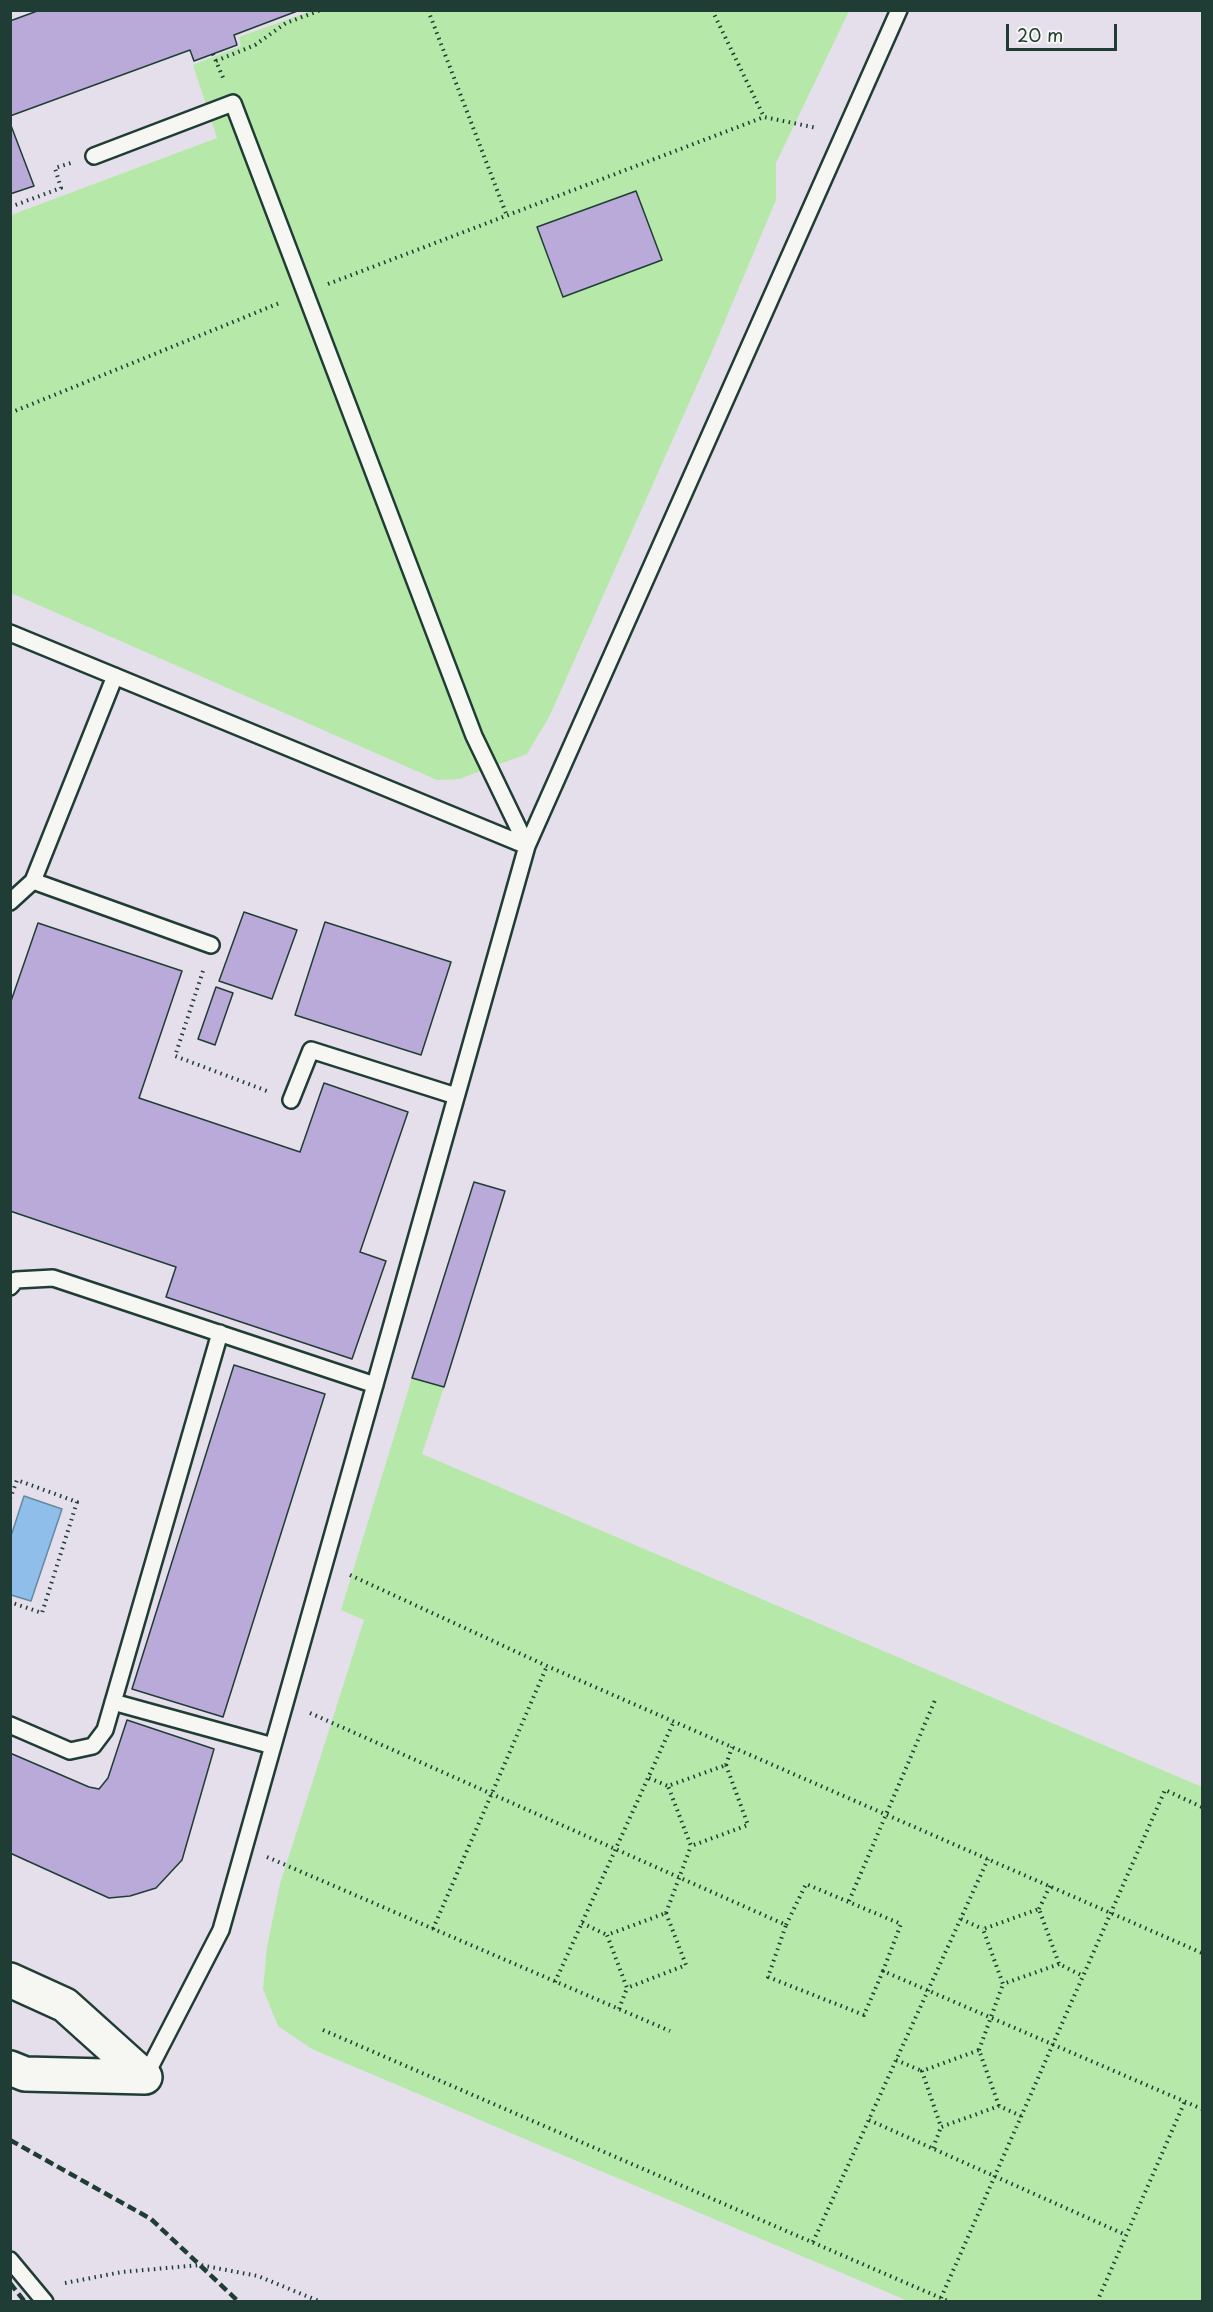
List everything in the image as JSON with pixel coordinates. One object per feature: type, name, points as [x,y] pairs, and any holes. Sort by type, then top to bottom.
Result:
[{"type":"street","points":[[10,1980],[65,2005],[145,2077]]},
{"type":"street","points":[[10,2068],[25,2074],[145,2077]]},
{"type":"lane","points":[[145,2077],[221,1930],[527,846],[899,10]]},
{"type":"lane","points":[[94,156],[233,103],[474,736],[527,846]]},
{"type":"lane","points":[[10,633],[527,846]]},
{"type":"lane","points":[[10,902],[33,881],[115,676]]},
{"type":"lane","points":[[33,881],[212,945]]},
{"type":"lane","points":[[291,1100],[311,1050],[456,1096]]},
{"type":"lane","points":[[10,1287],[16,1280],[54,1278],[375,1385]]},
{"type":"lane","points":[[10,1725],[70,1751],[93,1746],[105,1730],[220,1333]]},
{"type":"lane","points":[[113,1702],[273,1746]]},
{"type":"lane","points":[[10,2260],[45,2301]]},
{"type":"path","points":[[216,61],[255,45],[286,23],[321,10]]},
{"type":"path","points":[[428,10],[507,216]]},
{"type":"path","points":[[712,10],[764,117]]},
{"type":"path","points":[[10,413],[305,293],[764,117],[844,133]]},
{"type":"path","points":[[10,207],[61,188],[55,168],[94,156]]},
{"type":"path","points":[[212,945],[176,1056],[291,1100]]},
{"type":"path","points":[[10,1499],[17,1480],[77,1502],[42,1612],[10,1602]]},
{"type":"path","points":[[325,1563],[547,1666],[1203,1953]]},
{"type":"path","points":[[433,1929],[547,1666]]},
{"type":"path","points":[[849,1901],[936,1698]]},
{"type":"path","points":[[286,1702],[786,1925]]},
{"type":"path","points":[[555,1982],[674,1721]]},
{"type":"path","points":[[691,1846],[748,1824],[726,1765],[732,1747]]},
{"type":"path","points":[[649,1778],[668,1786],[726,1765]]},
{"type":"path","points":[[627,1988],[686,1965],[666,1913],[691,1846],[668,1786]]},
{"type":"path","points":[[941,2298],[1165,1790],[1203,1807]]},
{"type":"path","points":[[244,1848],[670,2031]]},
{"type":"path","points":[[813,2242],[988,1859]]},
{"type":"path","points":[[806,1884],[849,1901],[901,1924],[864,2015],[768,1977],[786,1925],[806,1884]]},
{"type":"path","points":[[961,1919],[983,1929],[1039,1909],[1050,1886]]},
{"type":"path","points":[[1039,1909],[1059,1964],[1083,1976]]},
{"type":"path","points":[[607,1935],[666,1913]]},
{"type":"path","points":[[582,1923],[607,1935],[627,1988],[619,2009]]},
{"type":"path","points":[[983,1929],[1003,1984],[979,2050],[999,2106]]},
{"type":"path","points":[[1003,1984],[1059,1964]]},
{"type":"path","points":[[883,1971],[1203,2109]]},
{"type":"path","points":[[323,2030],[950,2301]]},
{"type":"path","points":[[896,2060],[922,2071],[979,2050]]},
{"type":"path","points":[[922,2071],[941,2127],[933,2148]]},
{"type":"path","points":[[1097,2301],[1185,2101]]},
{"type":"path","points":[[941,2127],[999,2106],[1021,2116]]},
{"type":"path","points":[[869,2120],[1126,2235]]},
{"type":"path","points":[[34,2289],[122,2272],[200,2265],[258,2276],[321,2301]]},
{"type":"shaded area","points":[[11,11],[1202,11],[1202,2301],[11,2302]]},
{"type":"green space","points":[[311,11],[849,11],[776,163],[776,200],[710,356],[549,717],[527,754],[459,779],[437,780],[11,593],[11,215],[217,138],[193,65],[241,46],[239,37]]},
{"type":"green space","points":[[412,1378],[444,1387],[422,1454],[1202,1787],[1202,2301],[908,2301],[312,2049],[278,2026],[263,1989],[267,1947],[280,1884],[364,1620],[341,1610]]},
{"type":"water","points":[[24,1496],[62,1509],[31,1601],[11,1595],[11,1536]]},
{"type":"building","points":[[40,10],[300,10],[234,35],[237,45],[194,61],[190,50],[10,116],[10,21]]},
{"type":"building","points":[[10,123],[34,186],[10,194]]},
{"type":"building","points":[[636,191],[662,260],[563,297],[537,227]]},
{"type":"building","points":[[244,912],[297,930],[272,999],[219,981]]},
{"type":"building","points":[[325,922],[451,962],[421,1055],[295,1015]]},
{"type":"building","points":[[38,923],[182,971],[139,1098],[300,1152],[324,1083],[408,1112],[360,1252],[386,1261],[352,1359],[166,1297],[176,1267],[10,1211],[10,1004]]},
{"type":"building","points":[[216,987],[233,993],[215,1045],[198,1039]]},
{"type":"building","points":[[474,1182],[505,1191],[444,1387],[412,1378]]},
{"type":"building","points":[[234,1365],[325,1394],[223,1717],[132,1689]]},
{"type":"building","points":[[127,1720],[214,1749],[182,1860],[156,1888],[130,1896],[109,1898],[10,1853],[10,1753],[89,1787],[99,1789],[108,1778]]},
{"type":"railway","points":[[10,2140],[151,2219],[239,2302]]},
{"type":"railway","points":[[10,2283],[25,2302]]}]
